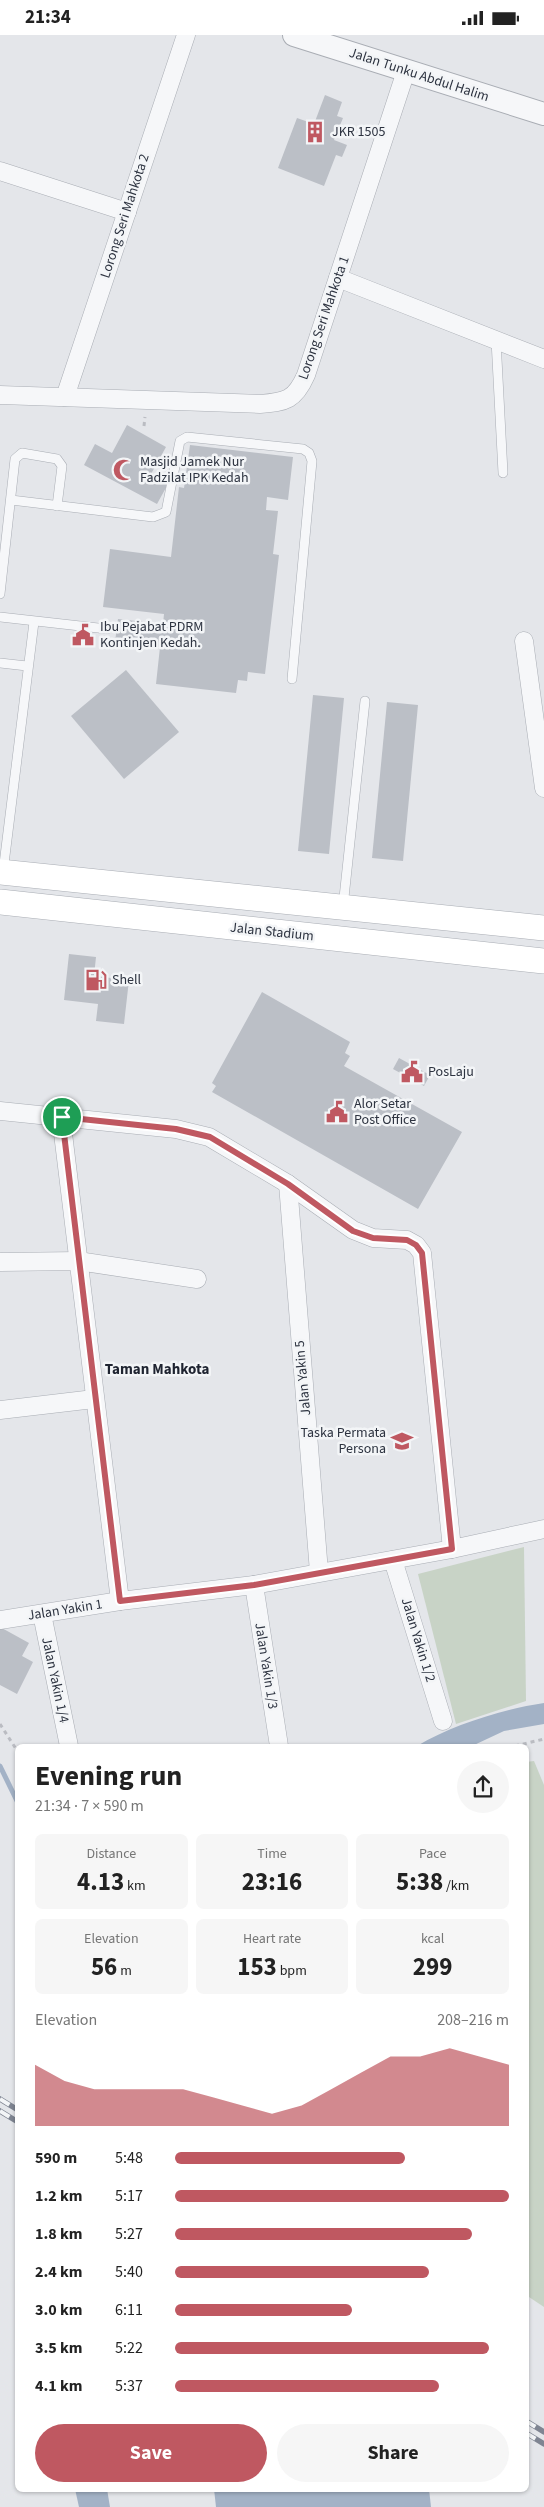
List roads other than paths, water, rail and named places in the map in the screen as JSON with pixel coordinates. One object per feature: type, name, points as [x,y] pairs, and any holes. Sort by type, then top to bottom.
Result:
[{"type":"main road","points":[[2,872],[544,929]]},
{"type":"main road","name":"Jalan Stadium","points":[[0,903],[544,961]]},
{"type":"street","name":"Lorong Seri Mahkota 2","points":[[65,397],[186,35]]},
{"type":"street","name":"Jalan Tunku Abdul Halim","points":[[294,35],[325,40],[406,71],[544,115]]},
{"type":"street","name":"Lorong Seri Mahkota 1","points":[[0,395],[260,404],[286,401],[296,394],[306,375],[406,71]]},
{"type":"street","points":[[0,171],[127,212]]},
{"type":"street","points":[[338,278],[544,359]]},
{"type":"street","points":[[524,641],[544,788]]},
{"type":"street","points":[[0,1111],[194,1132],[210,1137],[288,1184],[353,1231],[373,1238],[407,1240],[416,1245],[422,1253],[452,1549]]},
{"type":"street","points":[[62,1117],[94,1399],[120,1601]]},
{"type":"street","name":"Jalan Yakin 5","points":[[288,1184],[319,1572]]},
{"type":"street","points":[[0,1262],[78,1261],[198,1279]]},
{"type":"street","points":[[0,1410],[94,1399]]},
{"type":"street","name":"Jalan Yakin 1","points":[[0,1620],[120,1601],[254,1585],[452,1549],[544,1529]]},
{"type":"street","name":"Jalan Yakin 1/2","points":[[393,1560],[444,1721]]},
{"type":"street","name":"Jalan Yakin 1/3","points":[[254,1585],[279,1744]]},
{"type":"street","name":"Jalan Yakin 1/4","points":[[42,1614],[69,1744]]},
{"type":"lane","points":[[496,340],[503,473]]},
{"type":"lane","points":[[11,500],[153,517],[166,512],[180,441],[187,437],[303,449],[309,453],[312,461],[292,679]]},
{"type":"lane","points":[[0,593],[15,459],[22,453],[57,459],[61,462],[57,506]]},
{"type":"lane","points":[[0,617],[107,629]]},
{"type":"lane","points":[[2,872],[34,622]]},
{"type":"lane","points":[[0,663],[28,666]]},
{"type":"lane","points":[[343,909],[365,701]]},
{"type":"water","points":[[544,1703],[544,1724],[504,1731],[476,1744],[420,1744],[446,1731],[512,1709]]},
{"type":"water","points":[[76,2492],[108,2492],[110,2507],[79,2507]]},
{"type":"water","points":[[214,2492],[429,2492],[431,2507],[216,2507]]},
{"type":"waterway","points":[[0,1766],[15,1797]]},
{"type":"railway","points":[[0,2099],[15,2108]]},
{"type":"railway","points":[[0,2111],[15,2120]]},
{"type":"railway","points":[[529,2423],[544,2432]]},
{"type":"railway","points":[[529,2435],[544,2444]]},
{"type":"place","name":"JKR 1505","points":[[315,132]]},
{"type":"place","name":"Masjid Jamek Nur Fadzilat IPK Kedah","points":[[124,470]]},
{"type":"place","name":"Ibu Pejabat PDRM Kontinjen Kedah.","points":[[83,635]]},
{"type":"place","name":"Shell","points":[[96,980]]},
{"type":"place","name":"PosLaju","points":[[412,1072]]},
{"type":"place","name":"Alor Setar Post Office","points":[[337,1112]]},
{"type":"place","name":"Taska Permata Persona","points":[[402,1441]]},
{"type":"district","name":"Taman Mahkota","points":[[157,1369]]}]
